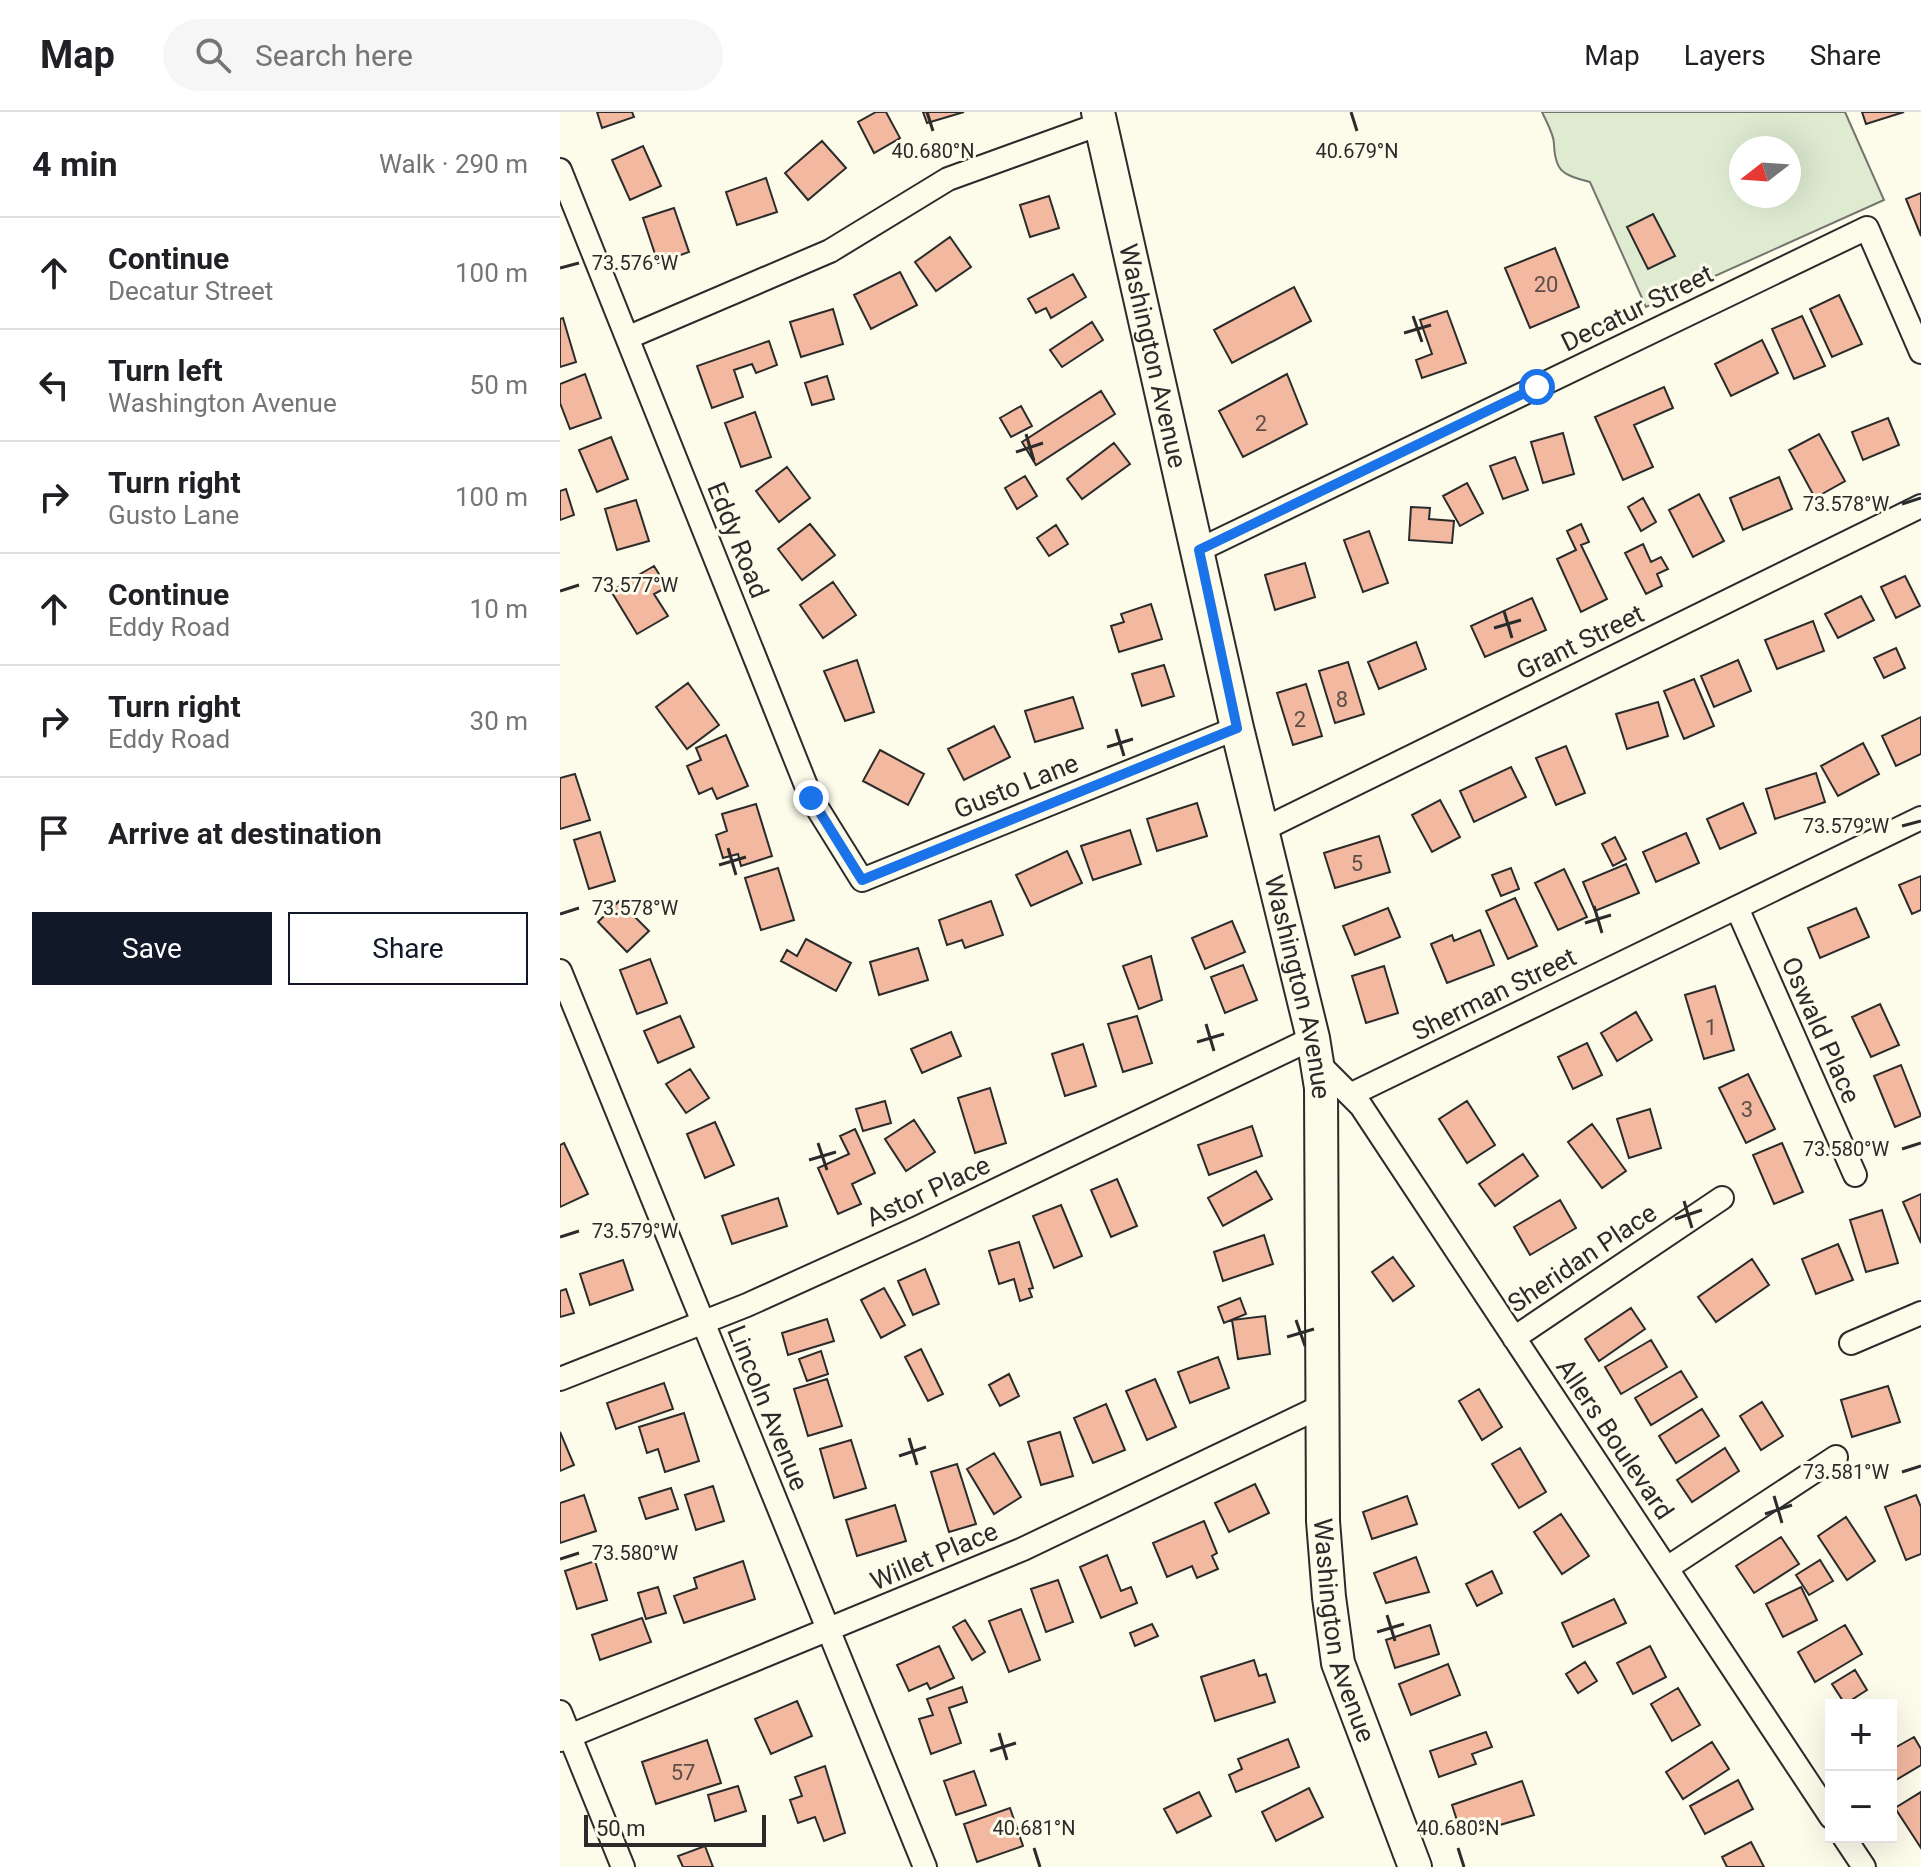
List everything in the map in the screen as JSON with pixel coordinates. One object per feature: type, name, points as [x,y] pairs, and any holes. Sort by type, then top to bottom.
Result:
[{"type":"street","points":[[629,337],[830,251],[948,179],[1099,118]]},
{"type":"street","name":"Washington Avenue","points":[[1099,118],[1237,728],[1264,829],[1315,1050],[1321,1088],[1323,1521],[1338,1663],[1415,1867]]},
{"type":"street","name":"Eddy Road","points":[[560,170],[811,798],[862,880],[905,862]]},
{"type":"street","name":"Decatur Street","points":[[1199,550],[1867,228],[1914,314]]},
{"type":"street","points":[[1914,314],[1921,352]]},
{"type":"street","name":"Grant Street","points":[[1264,829],[1921,506]]},
{"type":"street","name":"Gusto Lane","points":[[905,862],[1237,728]]},
{"type":"street","name":"Sherman Street","points":[[1350,1095],[1921,818]]},
{"type":"street","name":"Oswald Place","points":[[1737,908],[1855,1175]]},
{"type":"street","name":"Lincoln Avenue","points":[[560,971],[925,1867]]},
{"type":"street","points":[[1315,1050],[1350,1095]]},
{"type":"street","name":"Astor Place","points":[[560,1379],[747,1305],[1315,1050]]},
{"type":"street","name":"Allers Boulevard","points":[[1350,1095],[1361,1106],[1825,1808]]},
{"type":"street","name":"Sheridan Place","points":[[1514,1338],[1722,1198]]},
{"type":"street","points":[[1851,1343],[1921,1313]]},
{"type":"street","name":"Willet Place","points":[[565,1738],[1023,1549],[1322,1406]]},
{"type":"street","points":[[1667,1568],[1836,1457]]},
{"type":"street","points":[[560,1712],[565,1738],[623,1867]]},
{"type":"street","points":[[1848,1843],[1864,1867]]},
{"type":"green space","points":[[1542,112],[1845,112],[1884,200],[1646,307],[1590,182],[1562,171],[1556,161],[1553,136]]},
{"type":"building","points":[[597,112],[632,112],[634,117],[602,128]]},
{"type":"building","points":[[876,112],[886,112],[900,138],[874,153],[858,122]]},
{"type":"building","points":[[923,112],[964,112],[927,123]]},
{"type":"building","points":[[1862,112],[1904,112],[1866,124]]},
{"type":"building","points":[[822,141],[846,168],[808,200],[785,173]]},
{"type":"building","points":[[643,146],[661,186],[630,200],[612,160]]},
{"type":"building","points":[[766,178],[777,212],[737,225],[726,192]]},
{"type":"building","points":[[1921,193],[1921,236],[1906,199]]},
{"type":"building","points":[[1049,196],[1059,228],[1030,237],[1020,205]]},
{"type":"building","points":[[674,208],[689,252],[658,263],[643,218]]},
{"type":"building","points":[[1653,214],[1675,256],[1648,269],[1627,227]]},
{"type":"building","points":[[950,237],[971,267],[936,291],[915,262]]},
{"type":"building","points":[[1555,248],[1579,307],[1530,328],[1505,268]]},
{"type":"building","points":[[900,272],[917,305],[871,329],[854,295]]},
{"type":"building","points":[[1073,274],[1086,297],[1051,318],[1046,308],[1036,313],[1028,299]]},
{"type":"building","points":[[1294,287],[1311,321],[1232,363],[1214,330]]},
{"type":"building","points":[[1839,295],[1862,344],[1832,357],[1810,309]]},
{"type":"building","points":[[833,309],[843,344],[801,357],[790,322]]},
{"type":"building","points":[[1447,311],[1466,363],[1422,378],[1416,360],[1432,354],[1420,320]]},
{"type":"building","points":[[1802,316],[1825,366],[1794,379],[1772,329]]},
{"type":"building","points":[[563,318],[576,362],[560,367],[560,319]]},
{"type":"building","points":[[1092,322],[1103,340],[1062,367],[1050,350]]},
{"type":"building","points":[[1762,340],[1778,373],[1731,396],[1715,364]]},
{"type":"building","points":[[769,341],[777,365],[756,373],[752,364],[734,370],[743,397],[712,408],[697,366]]},
{"type":"building","points":[[585,374],[601,418],[570,429],[560,403],[560,384]]},
{"type":"building","points":[[1287,374],[1307,424],[1243,457],[1219,411]]},
{"type":"building","points":[[827,376],[834,399],[812,405],[805,383]]},
{"type":"building","points":[[1664,387],[1673,408],[1634,425],[1653,467],[1623,480],[1595,417]]},
{"type":"building","points":[[1101,391],[1115,414],[1036,465],[1022,442]]},
{"type":"building","points":[[1021,406],[1032,426],[1011,437],[1000,418]]},
{"type":"building","points":[[755,412],[771,457],[741,467],[725,423]]},
{"type":"building","points":[[1888,418],[1899,445],[1863,460],[1852,432]]},
{"type":"building","points":[[1563,433],[1574,474],[1543,483],[1531,442]]},
{"type":"building","points":[[1819,434],[1845,481],[1815,498],[1789,450]]},
{"type":"building","points":[[611,437],[628,479],[597,492],[579,450]]},
{"type":"building","points":[[1114,443],[1130,464],[1082,499],[1067,479]]},
{"type":"building","points":[[1515,457],[1528,490],[1503,499],[1490,466]]},
{"type":"building","points":[[787,467],[810,498],[779,522],[756,491]]},
{"type":"building","points":[[1025,476],[1037,496],[1017,509],[1005,488]]},
{"type":"building","points":[[1779,477],[1792,509],[1743,530],[1730,498]]},
{"type":"building","points":[[1467,483],[1483,513],[1460,526],[1443,496]]},
{"type":"building","points":[[566,489],[574,515],[560,520],[560,491]]},
{"type":"building","points":[[1699,494],[1724,541],[1693,557],[1669,510]]},
{"type":"building","points":[[1643,498],[1656,522],[1641,531],[1628,507]]},
{"type":"building","points":[[636,500],[649,541],[617,550],[605,509]]},
{"type":"building","points":[[1411,507],[1430,508],[1429,519],[1454,521],[1452,543],[1409,540]]},
{"type":"building","points":[[810,524],[835,555],[802,580],[778,549]]},
{"type":"building","points":[[1581,524],[1589,542],[1581,545],[1607,599],[1581,612],[1557,559],[1576,550],[1567,531]]},
{"type":"building","points":[[1056,525],[1068,544],[1049,556],[1037,538]]},
{"type":"building","points":[[1369,531],[1388,583],[1363,592],[1344,540]]},
{"type":"building","points":[[1643,544],[1651,562],[1661,557],[1668,569],[1657,574],[1662,586],[1646,594],[1625,553]]},
{"type":"building","points":[[1305,563],[1315,597],[1275,610],[1265,575]]},
{"type":"building","points":[[654,566],[667,587],[654,594],[668,616],[637,634],[611,591]]},
{"type":"building","points":[[1905,576],[1920,606],[1896,618],[1881,587]]},
{"type":"building","points":[[833,582],[856,615],[823,638],[800,605]]},
{"type":"building","points":[[1861,596],[1874,620],[1838,638],[1825,614]]},
{"type":"building","points":[[1532,598],[1546,630],[1485,657],[1471,626]]},
{"type":"building","points":[[1151,604],[1162,639],[1119,652],[1111,626],[1124,622],[1121,614]]},
{"type":"building","points":[[1813,621],[1824,651],[1777,669],[1765,640]]},
{"type":"building","points":[[1416,642],[1426,669],[1379,689],[1368,662]]},
{"type":"building","points":[[1896,648],[1905,668],[1884,678],[1874,658]]},
{"type":"building","points":[[857,660],[874,712],[845,721],[824,671]]},
{"type":"building","points":[[1738,660],[1751,691],[1714,707],[1701,676]]},
{"type":"building","points":[[1348,662],[1364,714],[1335,723],[1319,671]]},
{"type":"building","points":[[1164,665],[1174,696],[1142,706],[1132,674]]},
{"type":"building","points":[[1694,679],[1714,726],[1684,739],[1664,691]]},
{"type":"building","points":[[688,683],[719,725],[687,749],[656,707]]},
{"type":"building","points":[[1306,684],[1322,736],[1293,745],[1277,693]]},
{"type":"building","points":[[1073,697],[1083,728],[1035,742],[1025,711]]},
{"type":"building","points":[[1658,702],[1668,736],[1627,749],[1616,714]]},
{"type":"building","points":[[1921,717],[1921,754],[1896,766],[1882,736]]},
{"type":"building","points":[[994,726],[1010,757],[964,780],[948,749]]},
{"type":"building","points":[[726,735],[748,786],[717,799],[712,788],[699,794],[687,766],[701,760],[696,748]]},
{"type":"building","points":[[1863,743],[1879,774],[1838,796],[1821,766]]},
{"type":"building","points":[[1566,746],[1585,793],[1556,805],[1536,758]]},
{"type":"building","points":[[880,750],[924,774],[908,805],[863,781]]},
{"type":"building","points":[[1511,767],[1526,797],[1474,822],[1460,791]]},
{"type":"building","points":[[1816,773],[1825,802],[1775,819],[1766,789]]},
{"type":"building","points":[[575,774],[590,820],[560,829],[560,778]]},
{"type":"building","points":[[1440,800],[1460,837],[1432,852],[1412,815]]},
{"type":"building","points":[[1197,803],[1207,836],[1157,851],[1147,819]]},
{"type":"building","points":[[1743,803],[1756,833],[1720,849],[1707,819]]},
{"type":"building","points":[[756,804],[772,856],[741,866],[738,854],[723,858],[716,835],[727,831],[722,814]]},
{"type":"building","points":[[1130,830],[1141,864],[1093,880],[1081,846]]},
{"type":"building","points":[[600,832],[615,881],[589,889],[574,840]]},
{"type":"building","points":[[1686,833],[1699,863],[1656,882],[1643,852]]},
{"type":"building","points":[[1379,836],[1390,872],[1335,888],[1324,853]]},
{"type":"building","points":[[1615,837],[1626,859],[1613,866],[1602,844]]},
{"type":"building","points":[[1067,851],[1082,883],[1031,906],[1016,875]]},
{"type":"building","points":[[1626,864],[1639,893],[1595,911],[1583,882]]},
{"type":"building","points":[[778,868],[794,920],[761,930],[745,878]]},
{"type":"building","points":[[1511,868],[1519,889],[1501,896],[1492,875]]},
{"type":"building","points":[[1564,869],[1587,917],[1558,930],[1535,883]]},
{"type":"building","points":[[1921,876],[1921,910],[1912,914],[1899,885]]},
{"type":"building","points":[[1515,898],[1537,946],[1508,959],[1486,911]]},
{"type":"building","points":[[619,901],[649,931],[627,952],[598,922]]},
{"type":"building","points":[[991,901],[1003,935],[965,948],[962,940],[947,945],[939,920]]},
{"type":"building","points":[[1388,908],[1400,937],[1355,955],[1343,926]]},
{"type":"building","points":[[1856,908],[1869,937],[1820,958],[1808,928]]},
{"type":"building","points":[[1232,921],[1245,952],[1205,969],[1192,938]]},
{"type":"building","points":[[1480,930],[1494,965],[1447,983],[1431,944],[1452,935],[1454,941]]},
{"type":"building","points":[[806,939],[851,963],[836,991],[781,961],[787,950],[797,956]]},
{"type":"building","points":[[918,948],[928,980],[879,995],[870,962]]},
{"type":"building","points":[[1151,956],[1162,1000],[1139,1009],[1123,966]]},
{"type":"building","points":[[650,959],[667,1003],[637,1014],[620,970]]},
{"type":"building","points":[[1243,965],[1257,1000],[1225,1013],[1211,977]]},
{"type":"building","points":[[1384,966],[1398,1013],[1366,1023],[1352,976]]},
{"type":"building","points":[[1715,986],[1734,1050],[1704,1059],[1685,995]]},
{"type":"building","points":[[1880,1004],[1899,1045],[1871,1057],[1852,1017]]},
{"type":"building","points":[[1636,1012],[1652,1040],[1617,1061],[1601,1033]]},
{"type":"building","points":[[680,1016],[694,1047],[658,1063],[644,1031]]},
{"type":"building","points":[[1137,1016],[1152,1063],[1123,1072],[1108,1024]]},
{"type":"building","points":[[951,1032],[961,1056],[922,1073],[911,1049]]},
{"type":"building","points":[[1587,1043],[1602,1075],[1573,1089],[1558,1057]]},
{"type":"building","points":[[1083,1044],[1096,1086],[1065,1096],[1052,1054]]},
{"type":"building","points":[[1901,1065],[1921,1116],[1895,1127],[1874,1076]]},
{"type":"building","points":[[690,1069],[709,1098],[686,1113],[666,1084]]},
{"type":"building","points":[[1748,1074],[1775,1129],[1746,1143],[1719,1088]]},
{"type":"building","points":[[990,1088],[1006,1143],[975,1153],[958,1098]]},
{"type":"building","points":[[885,1101],[891,1123],[863,1131],[856,1109]]},
{"type":"building","points":[[1467,1101],[1495,1145],[1467,1163],[1439,1119]]},
{"type":"building","points":[[1650,1109],[1661,1148],[1629,1158],[1617,1119]]},
{"type":"building","points":[[914,1120],[935,1152],[906,1171],[885,1139]]},
{"type":"building","points":[[715,1122],[734,1165],[705,1178],[687,1134]]},
{"type":"building","points":[[1592,1124],[1626,1171],[1602,1188],[1568,1142]]},
{"type":"building","points":[[1252,1126],[1262,1156],[1209,1175],[1198,1145]]},
{"type":"building","points":[[855,1129],[875,1173],[852,1184],[861,1204],[838,1214],[818,1168],[849,1154],[840,1136]]},
{"type":"building","points":[[564,1143],[588,1194],[560,1207],[560,1145]]},
{"type":"building","points":[[1782,1143],[1803,1192],[1774,1204],[1753,1155]]},
{"type":"building","points":[[1523,1154],[1538,1176],[1495,1206],[1479,1184]]},
{"type":"building","points":[[1256,1171],[1272,1199],[1223,1226],[1208,1198]]},
{"type":"building","points":[[1117,1179],[1137,1226],[1111,1237],[1091,1190]]},
{"type":"building","points":[[1921,1194],[1921,1243],[1903,1202]]},
{"type":"building","points":[[778,1198],[787,1226],[732,1244],[722,1216]]},
{"type":"building","points":[[1560,1200],[1576,1228],[1530,1255],[1514,1227]]},
{"type":"building","points":[[1061,1205],[1082,1256],[1054,1268],[1033,1216]]},
{"type":"building","points":[[1882,1210],[1898,1263],[1866,1272],[1850,1220]]},
{"type":"building","points":[[1264,1235],[1273,1264],[1223,1281],[1214,1252]]},
{"type":"building","points":[[1019,1242],[1033,1288],[1029,1289],[1032,1297],[1020,1301],[1014,1279],[999,1284],[989,1251]]},
{"type":"building","points":[[1838,1244],[1853,1280],[1816,1294],[1802,1259]]},
{"type":"building","points":[[1393,1257],[1414,1286],[1393,1301],[1372,1272]]},
{"type":"building","points":[[1752,1259],[1769,1285],[1716,1322],[1698,1297]]},
{"type":"building","points":[[623,1260],[633,1290],[590,1305],[580,1274]]},
{"type":"building","points":[[925,1269],[939,1304],[913,1315],[898,1281]]},
{"type":"building","points":[[884,1288],[905,1325],[881,1338],[861,1300]]},
{"type":"building","points":[[566,1289],[574,1313],[560,1317],[560,1291]]},
{"type":"building","points":[[1240,1298],[1246,1314],[1224,1323],[1218,1307]]},
{"type":"building","points":[[1631,1308],[1645,1329],[1599,1361],[1585,1339]]},
{"type":"building","points":[[1265,1316],[1270,1354],[1238,1359],[1232,1320]]},
{"type":"building","points":[[827,1319],[834,1341],[788,1355],[782,1333]]},
{"type":"building","points":[[1651,1340],[1667,1367],[1621,1394],[1605,1367]]},
{"type":"building","points":[[921,1349],[943,1394],[928,1401],[905,1357]]},
{"type":"building","points":[[821,1351],[828,1374],[807,1381],[799,1359]]},
{"type":"building","points":[[1218,1357],[1229,1388],[1190,1403],[1178,1372]]},
{"type":"building","points":[[1681,1371],[1697,1397],[1651,1425],[1635,1398]]},
{"type":"building","points":[[1009,1374],[1019,1396],[1000,1406],[989,1385]]},
{"type":"building","points":[[827,1379],[842,1426],[808,1436],[794,1389]]},
{"type":"building","points":[[1155,1379],[1176,1427],[1147,1440],[1126,1391]]},
{"type":"building","points":[[664,1383],[673,1409],[616,1429],[607,1403]]},
{"type":"building","points":[[1888,1386],[1900,1422],[1852,1437],[1841,1400]]},
{"type":"building","points":[[1479,1389],[1502,1427],[1482,1440],[1459,1401]]},
{"type":"building","points":[[1762,1402],[1783,1436],[1761,1450],[1740,1416]]},
{"type":"building","points":[[1106,1404],[1125,1450],[1093,1463],[1074,1418]]},
{"type":"building","points":[[1702,1409],[1719,1436],[1676,1463],[1659,1436]]},
{"type":"building","points":[[684,1413],[699,1461],[665,1472],[658,1449],[647,1453],[639,1427]]},
{"type":"building","points":[[560,1432],[574,1465],[560,1471]]},
{"type":"building","points":[[1060,1432],[1073,1476],[1041,1485],[1028,1442]]},
{"type":"building","points":[[851,1440],[866,1488],[834,1498],[820,1449]]},
{"type":"building","points":[[1520,1448],[1546,1492],[1519,1508],[1492,1464]]},
{"type":"building","points":[[1725,1448],[1739,1471],[1692,1502],[1677,1480]]},
{"type":"building","points":[[994,1453],[1021,1497],[994,1514],[967,1469]]},
{"type":"building","points":[[957,1464],[976,1524],[949,1532],[931,1472]]},
{"type":"building","points":[[1255,1484],[1269,1513],[1229,1532],[1215,1503]]},
{"type":"building","points":[[713,1486],[724,1521],[696,1530],[685,1495]]},
{"type":"building","points":[[671,1488],[678,1509],[646,1519],[639,1498]]},
{"type":"building","points":[[584,1495],[596,1531],[560,1543],[560,1503]]},
{"type":"building","points":[[1916,1495],[1921,1507],[1921,1554],[1906,1560],[1885,1507]]},
{"type":"building","points":[[1407,1496],[1417,1524],[1372,1539],[1363,1512]]},
{"type":"building","points":[[895,1505],[906,1541],[857,1556],[846,1520]]},
{"type":"building","points":[[1561,1514],[1589,1556],[1562,1574],[1534,1532]]},
{"type":"building","points":[[1846,1517],[1875,1561],[1847,1580],[1818,1536]]},
{"type":"building","points":[[1204,1521],[1217,1553],[1212,1556],[1218,1569],[1197,1578],[1192,1566],[1167,1577],[1153,1543]]},
{"type":"building","points":[[1781,1537],[1799,1564],[1754,1593],[1736,1566]]},
{"type":"building","points":[[1107,1555],[1121,1591],[1131,1587],[1137,1603],[1101,1618],[1080,1567]]},
{"type":"building","points":[[1416,1557],[1429,1592],[1386,1603],[1374,1573]]},
{"type":"building","points":[[1820,1560],[1833,1581],[1809,1595],[1796,1575]]},
{"type":"building","points":[[595,1561],[607,1600],[577,1609],[565,1571]]},
{"type":"building","points":[[743,1561],[755,1599],[684,1623],[674,1596],[697,1588],[694,1578]]},
{"type":"building","points":[[1492,1571],[1502,1593],[1477,1606],[1466,1584]]},
{"type":"building","points":[[1058,1580],[1073,1622],[1046,1632],[1031,1589]]},
{"type":"building","points":[[658,1587],[666,1613],[646,1619],[638,1593]]},
{"type":"building","points":[[1801,1587],[1817,1620],[1783,1637],[1766,1604]]},
{"type":"building","points":[[1614,1599],[1626,1623],[1573,1647],[1562,1623]]},
{"type":"building","points":[[1021,1609],[1040,1660],[1009,1672],[989,1621]]},
{"type":"building","points":[[642,1618],[651,1642],[600,1660],[592,1635]]},
{"type":"building","points":[[965,1620],[985,1652],[972,1660],[953,1627]]},
{"type":"building","points":[[1152,1624],[1158,1636],[1135,1646],[1130,1633]]},
{"type":"building","points":[[1430,1625],[1439,1654],[1395,1668],[1386,1640]]},
{"type":"building","points":[[1845,1625],[1862,1654],[1815,1682],[1798,1652]]},
{"type":"building","points":[[939,1646],[954,1678],[930,1689],[927,1683],[909,1691],[897,1665]]},
{"type":"building","points":[[1650,1646],[1666,1677],[1633,1694],[1617,1663]]},
{"type":"building","points":[[1254,1660],[1259,1676],[1266,1674],[1275,1702],[1215,1721],[1201,1677]]},
{"type":"building","points":[[1585,1662],[1597,1681],[1578,1693],[1566,1674]]},
{"type":"building","points":[[1448,1664],[1460,1695],[1411,1715],[1399,1684]]},
{"type":"building","points":[[1855,1670],[1867,1690],[1853,1699],[1842,1699],[1832,1684]]},
{"type":"building","points":[[962,1687],[967,1702],[949,1708],[961,1743],[931,1754],[919,1719],[933,1715],[927,1699]]},
{"type":"building","points":[[1678,1688],[1700,1725],[1672,1741],[1651,1704]]},
{"type":"building","points":[[797,1701],[812,1736],[771,1754],[755,1719]]},
{"type":"building","points":[[1486,1732],[1492,1747],[1472,1754],[1476,1764],[1439,1777],[1430,1751]]},
{"type":"building","points":[[1914,1737],[1921,1749],[1921,1765],[1897,1779],[1897,1771],[1897,1747]]},
{"type":"building","points":[[1288,1739],[1299,1767],[1236,1792],[1229,1775],[1242,1769],[1238,1759]]},
{"type":"building","points":[[707,1740],[721,1783],[656,1804],[642,1762]]},
{"type":"building","points":[[1712,1742],[1729,1769],[1683,1799],[1666,1772]]},
{"type":"building","points":[[825,1766],[845,1833],[824,1841],[815,1817],[798,1823],[790,1800],[802,1796],[795,1777]]},
{"type":"building","points":[[974,1771],[986,1805],[956,1815],[944,1781]]},
{"type":"building","points":[[1738,1780],[1753,1809],[1705,1834],[1690,1806]]},
{"type":"building","points":[[1522,1781],[1534,1815],[1462,1836],[1452,1805]]},
{"type":"building","points":[[738,1786],[746,1811],[715,1821],[708,1795]]},
{"type":"building","points":[[1309,1788],[1323,1817],[1276,1841],[1262,1812]]},
{"type":"building","points":[[1199,1792],[1211,1816],[1177,1833],[1164,1809]]},
{"type":"building","points":[[1921,1792],[1921,1848],[1897,1811],[1897,1807]]},
{"type":"building","points":[[1010,1808],[1023,1846],[977,1862],[964,1824]]},
{"type":"building","points":[[1751,1842],[1764,1867],[1727,1867],[1722,1857]]},
{"type":"building","points":[[705,1846],[713,1867],[683,1867],[678,1856]]},
{"type":"route","points":[[811,798],[862,880],[1237,728],[1199,550],[1537,387]]}]
